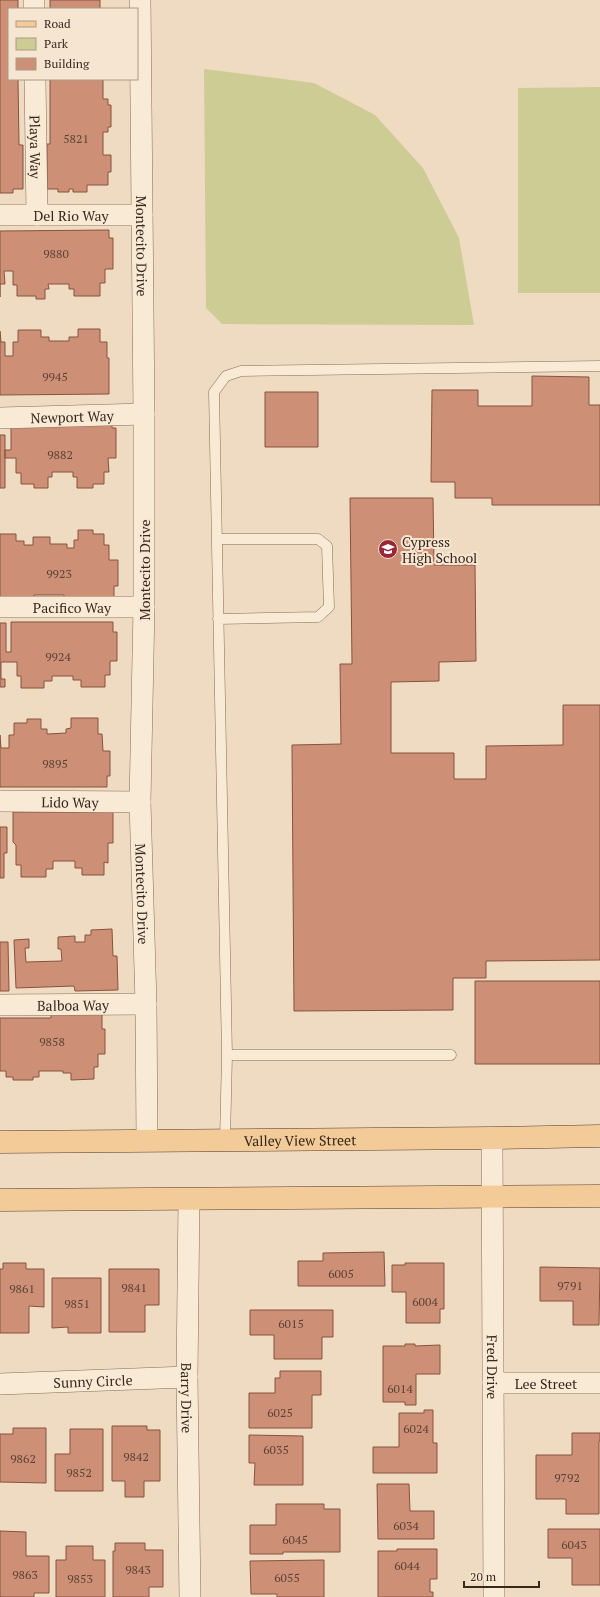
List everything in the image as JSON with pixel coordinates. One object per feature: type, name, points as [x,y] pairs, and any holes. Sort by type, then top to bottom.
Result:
[{"type":"main road","name":"Valley View Street","points":[[0,1142],[600,1136]]},
{"type":"main road","points":[[0,1200],[600,1196]]},
{"type":"street","name":"Montecito Drive","points":[[140,0],[144,414],[144,607],[140,802],[146,1004],[147,1140]]},
{"type":"street","name":"Playa Way","points":[[35,80],[37,215]]},
{"type":"street","name":"Del Rio Way","points":[[0,215],[142,214]]},
{"type":"street","name":"Newport Way","points":[[0,418],[144,414]]},
{"type":"street","name":"Pacifico Way","points":[[0,607],[144,607]]},
{"type":"street","name":"Lido Way","points":[[0,801],[140,802]]},
{"type":"street","name":"Balboa Way","points":[[0,1006],[146,1004]]},
{"type":"street","name":"Fred Drive","points":[[492,1138],[494,1196],[494,1597]]},
{"type":"street","name":"Barry Drive","points":[[189,1199],[187,1377],[190,1597]]},
{"type":"street","name":"Sunny Circle","points":[[0,1384],[187,1377]]},
{"type":"street","name":"Lee Street","points":[[493,1383],[600,1383]]},
{"type":"lane","points":[[225,1140],[226,1055],[214,392],[226,376],[241,371],[600,366]]},
{"type":"lane","points":[[217,539],[318,539],[327,546],[329,607],[318,617],[218,619]]},
{"type":"lane","points":[[226,1055],[451,1055]]},
{"type":"green space","points":[[204,69],[314,83],[375,115],[423,168],[459,238],[474,325],[222,324],[206,308]]},
{"type":"green space","points":[[600,87],[600,293],[518,293],[518,88]]},
{"type":"building","points":[[0,0],[18,0],[18,8],[8,8],[8,80],[18,80],[19,145],[23,145],[23,189],[13,189],[13,193],[0,193]]},
{"type":"building","points":[[50,0],[100,0],[100,8],[50,8]]},
{"type":"building","points":[[50,80],[103,80],[103,99],[108,99],[108,105],[111,105],[111,127],[108,127],[108,132],[103,132],[103,155],[111,155],[111,172],[108,172],[108,185],[87,185],[87,192],[73,192],[73,189],[69,189],[69,192],[58,192],[58,189],[47,189],[47,144],[50,144]]},
{"type":"building","points":[[109,230],[109,238],[113,238],[113,269],[105,269],[105,283],[100,283],[100,296],[74,296],[74,289],[69,289],[69,284],[48,284],[49,289],[45,289],[45,299],[36,299],[36,296],[17,296],[17,285],[13,285],[13,271],[4,271],[5,284],[0,284],[0,231]]},
{"type":"building","points":[[78,329],[100,329],[100,342],[107,342],[107,358],[109,358],[109,394],[0,395],[0,331],[1,342],[5,342],[5,356],[13,356],[13,342],[18,342],[18,330],[41,330],[41,337],[49,337],[49,341],[69,341],[69,337],[78,337]]},
{"type":"building","points":[[532,376],[589,377],[589,405],[600,405],[600,505],[492,505],[492,498],[455,498],[455,482],[431,482],[432,390],[478,390],[478,406],[532,406]]},
{"type":"building","points":[[265,392],[318,392],[318,447],[265,447]]},
{"type":"building","points":[[112,419],[112,428],[116,428],[116,458],[108,458],[109,472],[104,472],[104,484],[93,484],[93,488],[77,488],[77,477],[73,477],[73,472],[52,472],[52,477],[48,477],[48,488],[34,488],[34,484],[21,484],[21,473],[16,473],[16,458],[5,458],[5,450],[11,450],[11,420]]},
{"type":"building","points":[[0,435],[5,435],[5,488],[0,488]]},
{"type":"building","points":[[350,498],[433,498],[434,565],[475,565],[476,661],[439,662],[439,681],[391,682],[391,753],[454,753],[454,779],[486,779],[486,746],[563,745],[563,705],[600,705],[600,960],[486,961],[486,978],[453,978],[453,1010],[294,1011],[292,745],[341,744],[340,664],[352,664]]},
{"type":"building","points":[[78,530],[93,530],[93,534],[104,534],[104,545],[109,545],[109,560],[118,560],[118,586],[114,586],[114,598],[64,598],[64,595],[34,595],[34,599],[0,599],[0,534],[16,534],[16,541],[24,541],[24,545],[33,545],[33,537],[50,537],[50,544],[67,544],[67,548],[74,548],[74,540],[78,540]]},
{"type":"building","points":[[11,622],[113,622],[113,632],[117,632],[117,661],[110,661],[110,675],[105,675],[105,687],[81,687],[81,680],[73,680],[73,676],[52,676],[52,681],[44,681],[44,688],[21,688],[21,676],[17,676],[17,662],[1,662],[1,679],[5,679],[5,687],[0,687],[0,623],[6,623],[6,652],[11,652]]},
{"type":"building","points":[[71,718],[98,718],[98,734],[102,734],[103,751],[110,751],[110,776],[107,776],[107,787],[0,787],[0,735],[1,748],[9,748],[9,735],[14,735],[14,723],[27,723],[27,719],[41,719],[41,729],[47,729],[47,734],[66,733],[66,729],[71,728]]},
{"type":"building","points":[[13,812],[113,812],[113,843],[108,843],[108,863],[104,862],[104,875],[82,875],[82,868],[75,868],[75,861],[53,861],[53,869],[46,869],[46,877],[21,877],[21,865],[16,865],[16,845],[13,842]]},
{"type":"building","points":[[0,827],[7,827],[7,853],[4,853],[4,878],[0,878]]},
{"type":"building","points":[[112,929],[113,956],[117,956],[118,990],[75,991],[74,986],[16,988],[14,940],[29,939],[29,948],[25,948],[26,962],[62,961],[61,949],[58,949],[58,937],[75,936],[75,942],[85,942],[85,935],[91,935],[91,930]]},
{"type":"building","points":[[0,942],[8,942],[9,991],[0,991]]},
{"type":"building","points":[[475,981],[600,981],[600,1064],[475,1064]]},
{"type":"building","points":[[51,1014],[102,1014],[102,1029],[105,1029],[105,1054],[98,1054],[98,1067],[94,1067],[94,1079],[71,1080],[71,1073],[63,1073],[63,1071],[39,1071],[39,1077],[33,1077],[33,1080],[13,1080],[13,1077],[6,1077],[6,1071],[0,1071],[0,1018],[51,1018]]},
{"type":"building","points":[[384,1252],[385,1286],[298,1286],[298,1261],[323,1261],[323,1253]]},
{"type":"building","points":[[3,1263],[26,1263],[26,1269],[44,1269],[44,1307],[29,1306],[29,1333],[0,1333],[0,1269],[3,1269]]},
{"type":"building","points":[[405,1263],[444,1263],[444,1309],[440,1309],[440,1323],[406,1323],[406,1292],[392,1292],[392,1265],[405,1265]]},
{"type":"building","points":[[540,1267],[600,1268],[599,1325],[573,1325],[573,1301],[540,1301]]},
{"type":"building","points":[[109,1269],[159,1269],[159,1305],[145,1305],[145,1332],[109,1332]]},
{"type":"building","points":[[52,1278],[101,1278],[101,1333],[68,1333],[68,1327],[52,1328]]},
{"type":"building","points":[[250,1310],[333,1310],[333,1337],[322,1337],[322,1359],[274,1359],[274,1335],[250,1335]]},
{"type":"building","points":[[405,1344],[415,1344],[415,1346],[440,1345],[440,1374],[416,1374],[416,1405],[405,1405],[405,1402],[383,1402],[383,1346],[405,1346]]},
{"type":"building","points":[[280,1371],[321,1371],[321,1395],[312,1395],[312,1428],[249,1428],[249,1393],[275,1393],[275,1378],[280,1378]]},
{"type":"building","points":[[424,1410],[433,1410],[433,1443],[437,1443],[437,1473],[373,1473],[373,1447],[399,1447],[399,1413],[424,1413]]},
{"type":"building","points":[[112,1426],[147,1426],[147,1430],[160,1430],[160,1481],[144,1481],[144,1497],[125,1497],[125,1481],[112,1481]]},
{"type":"building","points":[[13,1428],[46,1428],[46,1483],[0,1482],[0,1434],[13,1434]]},
{"type":"building","points":[[70,1429],[103,1429],[103,1491],[55,1491],[55,1454],[70,1454]]},
{"type":"building","points":[[572,1433],[600,1433],[599,1514],[566,1514],[566,1499],[536,1499],[536,1455],[572,1455]]},
{"type":"building","points":[[249,1435],[303,1436],[303,1485],[254,1485],[255,1463],[249,1463]]},
{"type":"building","points":[[377,1484],[409,1484],[410,1511],[434,1511],[434,1539],[378,1539]]},
{"type":"building","points":[[276,1504],[324,1504],[324,1509],[340,1509],[340,1552],[283,1552],[283,1554],[250,1554],[250,1525],[276,1525]]},
{"type":"building","points":[[548,1529],[600,1529],[600,1585],[572,1585],[572,1558],[548,1558]]},
{"type":"building","points":[[0,1531],[26,1532],[26,1556],[49,1556],[49,1593],[34,1593],[34,1597],[0,1597]]},
{"type":"building","points":[[115,1543],[145,1543],[145,1550],[163,1550],[163,1587],[149,1587],[149,1597],[113,1597],[113,1551],[115,1551]]},
{"type":"building","points":[[66,1546],[93,1546],[93,1560],[105,1560],[105,1597],[56,1597],[56,1560],[66,1560]]},
{"type":"building","points":[[397,1549],[437,1549],[437,1579],[430,1579],[430,1592],[433,1592],[433,1597],[378,1597],[378,1551],[397,1551]]},
{"type":"building","points":[[324,1560],[324,1597],[277,1597],[277,1594],[251,1594],[250,1561]]},
{"type":"place","name":"Cypress High School","points":[[388,549]]}]
